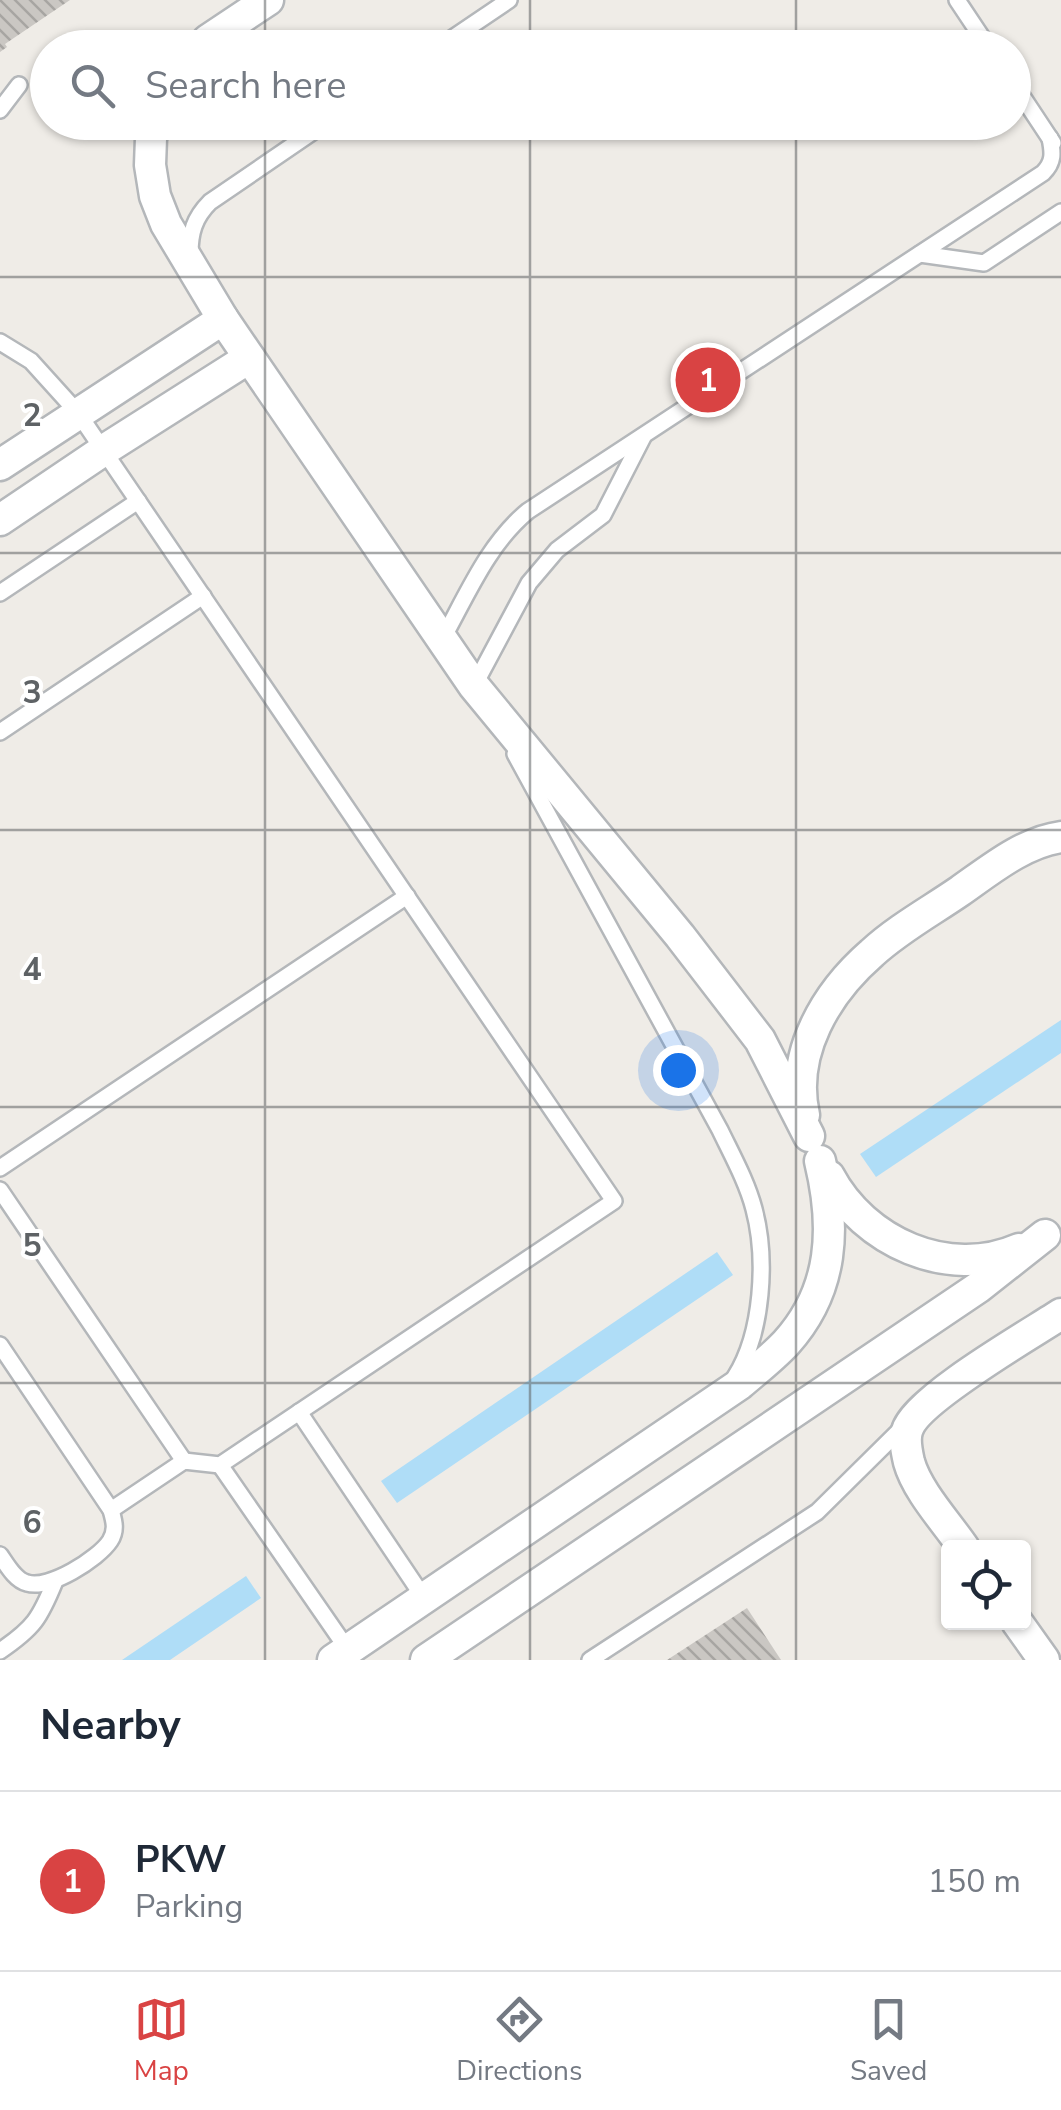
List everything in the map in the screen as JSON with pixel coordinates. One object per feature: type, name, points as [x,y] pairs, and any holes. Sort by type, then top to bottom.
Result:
[{"type":"street","points":[[223,30],[268,0]]},
{"type":"street","points":[[151,140],[155,196],[166,224],[223,319],[480,694],[680,936],[760,1040],[832,1183],[861,1218],[899,1246],[925,1255],[951,1260],[984,1259],[1014,1251],[1053,1230]]},
{"type":"street","points":[[0,466],[223,319]]},
{"type":"street","points":[[0,520],[249,358]]},
{"type":"street","points":[[340,1655],[740,1384],[784,1346],[815,1298],[829,1247],[829,1196],[802,1108],[805,1055],[816,1023],[842,984],[874,950],[1003,862],[1048,838],[1061,836]]},
{"type":"street","points":[[426,1660],[980,1287],[1053,1230]]},
{"type":"street","points":[[958,1540],[914,1477],[906,1444],[907,1430],[916,1415],[942,1391],[1061,1314]]},
{"type":"street","points":[[1023,1630],[1044,1660]]},
{"type":"lane","points":[[464,30],[508,0]]},
{"type":"lane","points":[[957,0],[977,30]]},
{"type":"lane","points":[[0,110],[20,85]]},
{"type":"lane","points":[[1031,110],[1061,155]]},
{"type":"lane","points":[[442,640],[510,526],[1043,173],[1054,154],[1050,138]]},
{"type":"lane","points":[[194,273],[190,240],[200,212],[301,140]]},
{"type":"lane","points":[[920,254],[984,263],[1061,212]]},
{"type":"lane","points":[[0,342],[30,361],[78,413],[614,1201],[220,1465],[184,1460],[111,1510]]},
{"type":"lane","points":[[644,436],[603,515],[557,550],[529,583],[480,694],[720,1130],[755,1210],[760,1288],[753,1334],[730,1386],[704,1408]]},
{"type":"lane","points":[[0,594],[138,502]]},
{"type":"lane","points":[[0,732],[202,596]]},
{"type":"lane","points":[[0,1168],[407,896]]},
{"type":"lane","points":[[0,1190],[184,1460]]},
{"type":"lane","points":[[1028,1336],[1061,1331]]},
{"type":"lane","points":[[0,1345],[111,1510],[115,1526],[111,1539],[98,1553],[56,1581],[24,1583],[0,1554]]},
{"type":"lane","points":[[299,1412],[424,1598]]},
{"type":"lane","points":[[590,1660],[817,1512],[916,1415]]},
{"type":"lane","points":[[220,1465],[340,1655]]},
{"type":"lane","points":[[0,1651],[36,1623],[56,1581]]},
{"type":"water","points":[[1061,1020],[1061,1053],[876,1177],[860,1154]]},
{"type":"water","points":[[717,1252],[733,1275],[397,1503],[381,1481]]},
{"type":"water","points":[[246,1576],[261,1598],[170,1660],[122,1660]]},
{"type":"building","points":[[0,0],[70,0],[5,44],[7,47],[0,52]]},
{"type":"building","points":[[747,1608],[781,1660],[667,1660]]},
{"type":"place","name":"PKW","points":[[708,380]]}]
